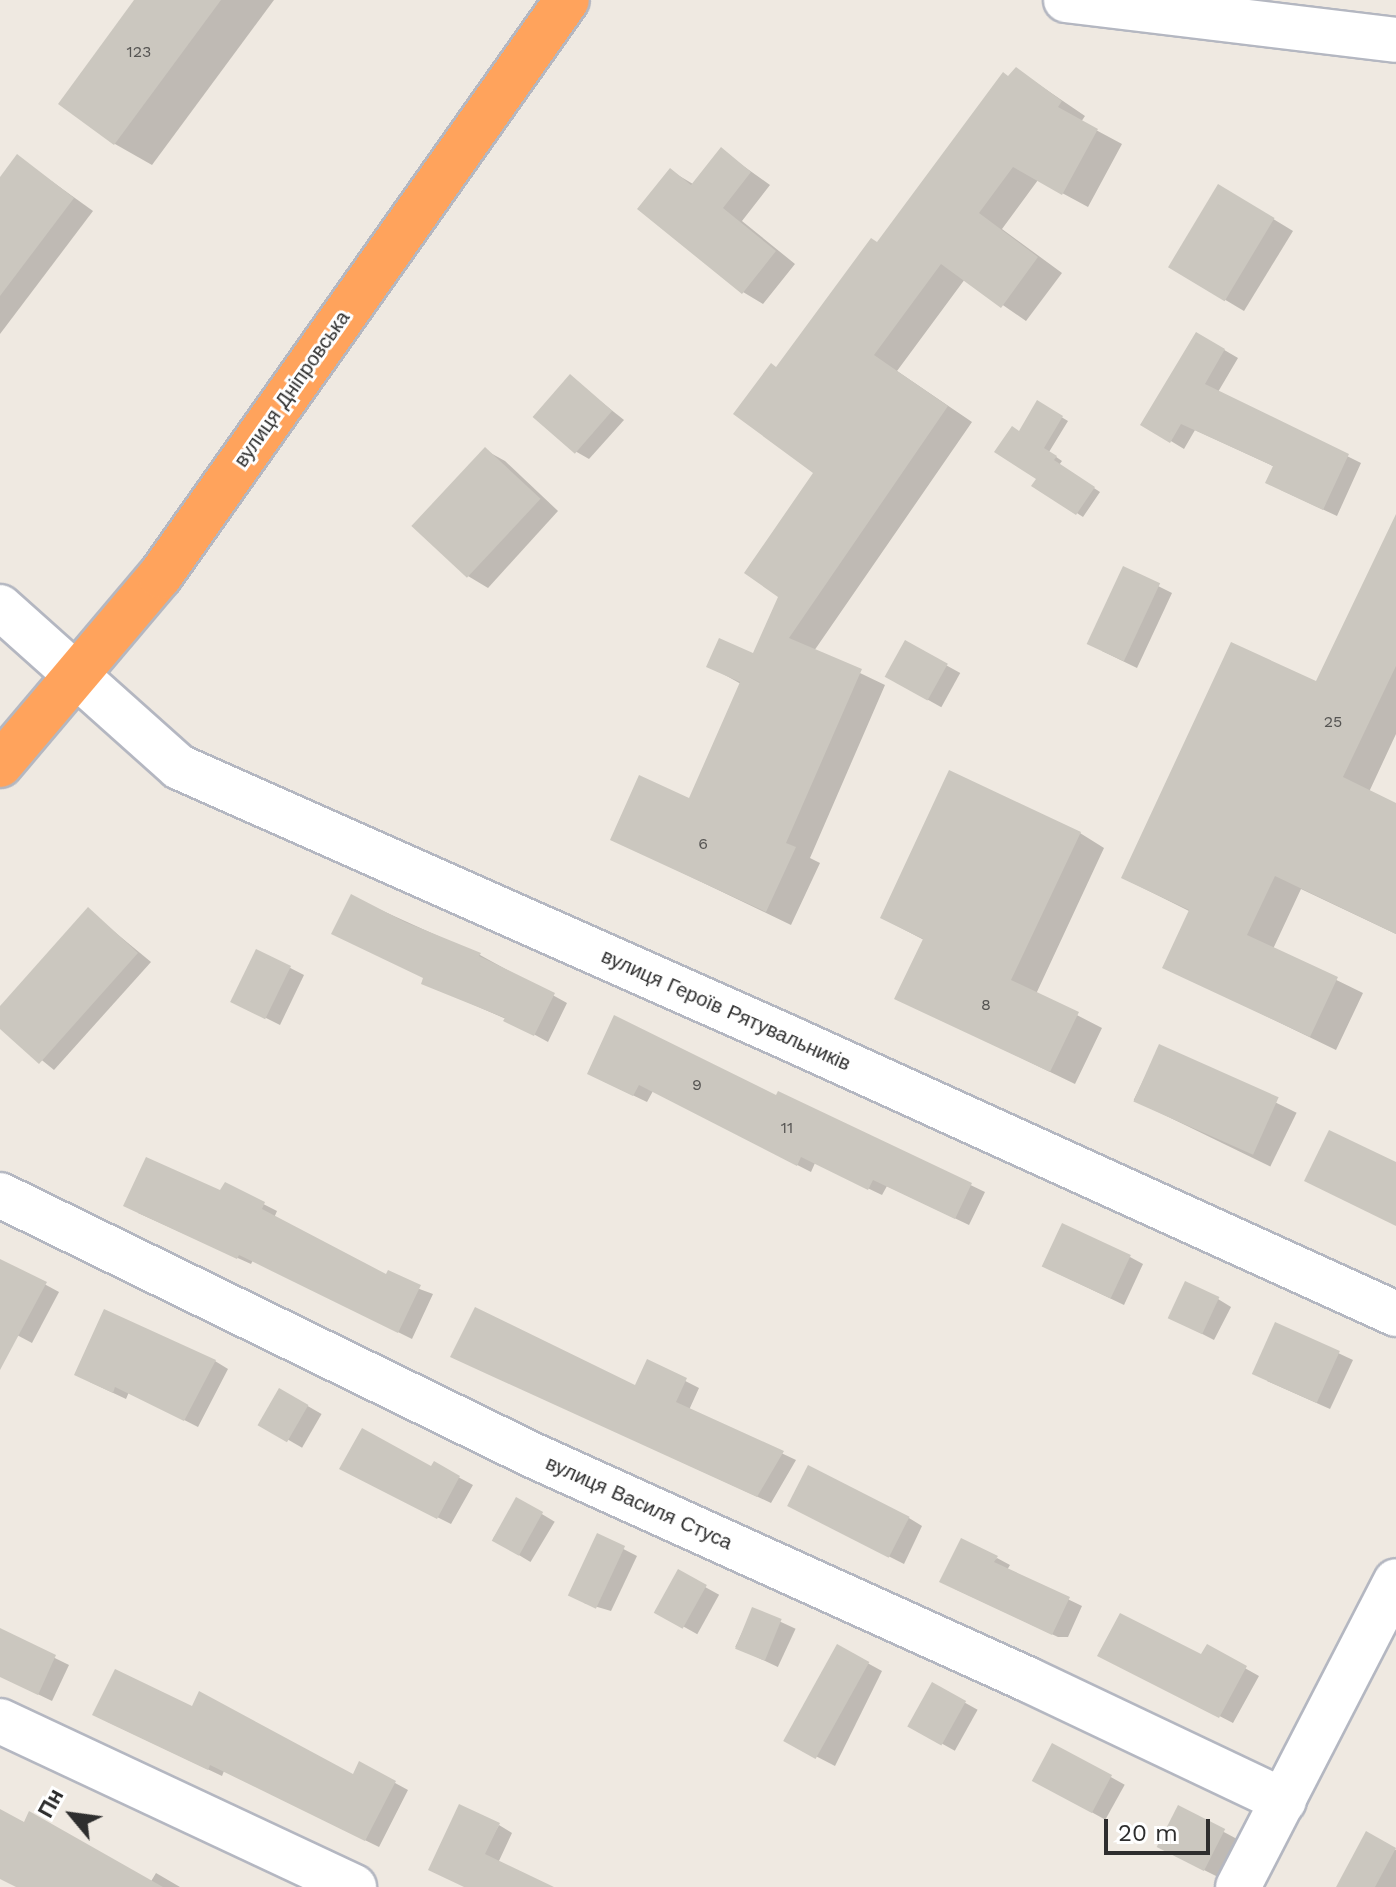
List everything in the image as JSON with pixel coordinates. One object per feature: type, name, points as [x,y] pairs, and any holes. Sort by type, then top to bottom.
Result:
[{"type":"highway","name":"вулиця Дніпровська","points":[[0,765],[160,576],[567,0]]},
{"type":"street","points":[[1066,0],[1396,40]]},
{"type":"street","name":"вулиця Героїв Рятувальників","points":[[0,607],[179,767],[534,923],[1396,1314]]},
{"type":"street","name":"вулиця Василя Стуса","points":[[0,1195],[530,1454],[1029,1680],[1284,1801]]},
{"type":"street","points":[[1238,1887],[1396,1581]]},
{"type":"street","points":[[0,1721],[354,1887]]},
{"type":"building","points":[[134,0],[221,0],[114,145],[58,104]]},
{"type":"building","points":[[1016,67],[1062,101],[1058,107],[1098,129],[1062,195],[1013,167],[979,213],[1038,257],[1001,308],[941,264],[874,355],[948,406],[789,638],[862,669],[786,843],[796,847],[766,912],[610,840],[639,775],[689,798],[740,682],[706,667],[719,638],[753,653],[778,597],[744,573],[813,473],[733,414],[771,363],[776,367],[871,238],[877,242],[1003,72],[1008,76]]},
{"type":"building","points":[[721,147],[751,172],[723,208],[776,251],[742,294],[637,209],[670,168],[691,185]]},
{"type":"building","points":[[17,154],[74,198],[0,296],[0,177]]},
{"type":"building","points":[[1218,184],[1275,218],[1225,301],[1168,267]]},
{"type":"building","points":[[1196,332],[1225,349],[1205,384],[1349,454],[1323,510],[1265,483],[1273,466],[1181,424],[1170,443],[1140,425]]},
{"type":"building","points":[[570,374],[612,411],[575,454],[533,417]]},
{"type":"building","points":[[1037,400],[1063,416],[1044,448],[1057,456],[1054,460],[1095,487],[1076,515],[1031,486],[1036,479],[994,452],[1012,426],[1019,431]]},
{"type":"building","points":[[485,447],[541,499],[467,578],[411,526]]},
{"type":"building","points":[[1396,514],[1396,666],[1343,777],[1396,803],[1396,934],[1275,876],[1247,935],[1338,977],[1310,1037],[1162,968],[1189,910],[1121,878],[1231,642],[1316,681]]},
{"type":"building","points":[[1123,566],[1160,583],[1124,661],[1087,644]]},
{"type":"building","points":[[905,640],[948,664],[927,700],[885,677]]},
{"type":"building","points":[[949,770],[1081,832],[1011,980],[1079,1012],[1050,1072],[894,999],[923,939],[880,918]]},
{"type":"building","points":[[351,894],[405,922],[481,953],[479,956],[555,993],[534,1036],[503,1021],[505,1018],[421,984],[423,978],[331,934]]},
{"type":"building","points":[[88,907],[138,953],[39,1064],[0,1029],[0,1006]]},
{"type":"building","points":[[256,949],[291,966],[265,1019],[230,1002]]},
{"type":"building","points":[[614,1015],[776,1095],[778,1091],[972,1183],[955,1219],[873,1180],[868,1190],[801,1157],[797,1166],[639,1085],[633,1096],[587,1074]]},
{"type":"building","points":[[1159,1044],[1279,1097],[1253,1155],[1133,1102]]},
{"type":"building","points":[[1329,1130],[1396,1162],[1396,1226],[1304,1181]]},
{"type":"building","points":[[146,1157],[220,1190],[225,1182],[265,1202],[262,1209],[386,1274],[388,1270],[421,1285],[398,1333],[239,1255],[237,1259],[123,1206]]},
{"type":"building","points":[[1062,1223],[1131,1255],[1111,1299],[1042,1267]]},
{"type":"building","points":[[0,1259],[47,1282],[0,1370]]},
{"type":"building","points":[[1185,1281],[1219,1297],[1202,1334],[1168,1318]]},
{"type":"building","points":[[475,1307],[635,1385],[647,1359],[687,1378],[676,1402],[784,1451],[757,1497],[450,1357]]},
{"type":"building","points":[[104,1309],[216,1360],[184,1421],[115,1387],[113,1393],[74,1375]]},
{"type":"building","points":[[1275,1322],[1340,1351],[1317,1403],[1252,1374]]},
{"type":"building","points":[[279,1388],[308,1405],[287,1442],[258,1425]]},
{"type":"building","points":[[362,1428],[431,1466],[434,1461],[460,1476],[437,1519],[339,1469]]},
{"type":"building","points":[[808,1465],[910,1517],[889,1558],[787,1506]]},
{"type":"building","points":[[516,1497],[543,1512],[519,1556],[492,1541]]},
{"type":"building","points":[[597,1533],[625,1546],[596,1609],[568,1596]]},
{"type":"building","points":[[961,1538],[998,1556],[994,1562],[1070,1597],[1052,1635],[939,1582]]},
{"type":"building","points":[[678,1569],[707,1585],[683,1629],[654,1613]]},
{"type":"building","points":[[752,1607],[782,1619],[765,1661],[735,1649]]},
{"type":"building","points":[[1120,1613],[1201,1654],[1207,1644],[1247,1666],[1219,1718],[1097,1656]]},
{"type":"building","points":[[0,1628],[56,1655],[38,1695],[0,1677]]},
{"type":"building","points":[[837,1644],[869,1662],[816,1759],[783,1741]]},
{"type":"building","points":[[115,1669],[192,1706],[199,1691],[353,1774],[359,1761],[396,1781],[365,1841],[210,1765],[208,1770],[92,1715]]},
{"type":"building","points":[[932,1682],[966,1701],[941,1746],[907,1727]]},
{"type":"building","points":[[1052,1743],[1112,1775],[1092,1813],[1032,1781]]},
{"type":"building","points":[[459,1804],[500,1823],[485,1854],[554,1887],[464,1887],[428,1870]]},
{"type":"building","points":[[1178,1805],[1225,1829],[1204,1871],[1157,1847]]},
{"type":"building","points":[[0,1809],[24,1822],[29,1811],[163,1887],[16,1887],[0,1879]]},
{"type":"building","points":[[1366,1831],[1396,1848],[1375,1887],[1336,1887]]}]
